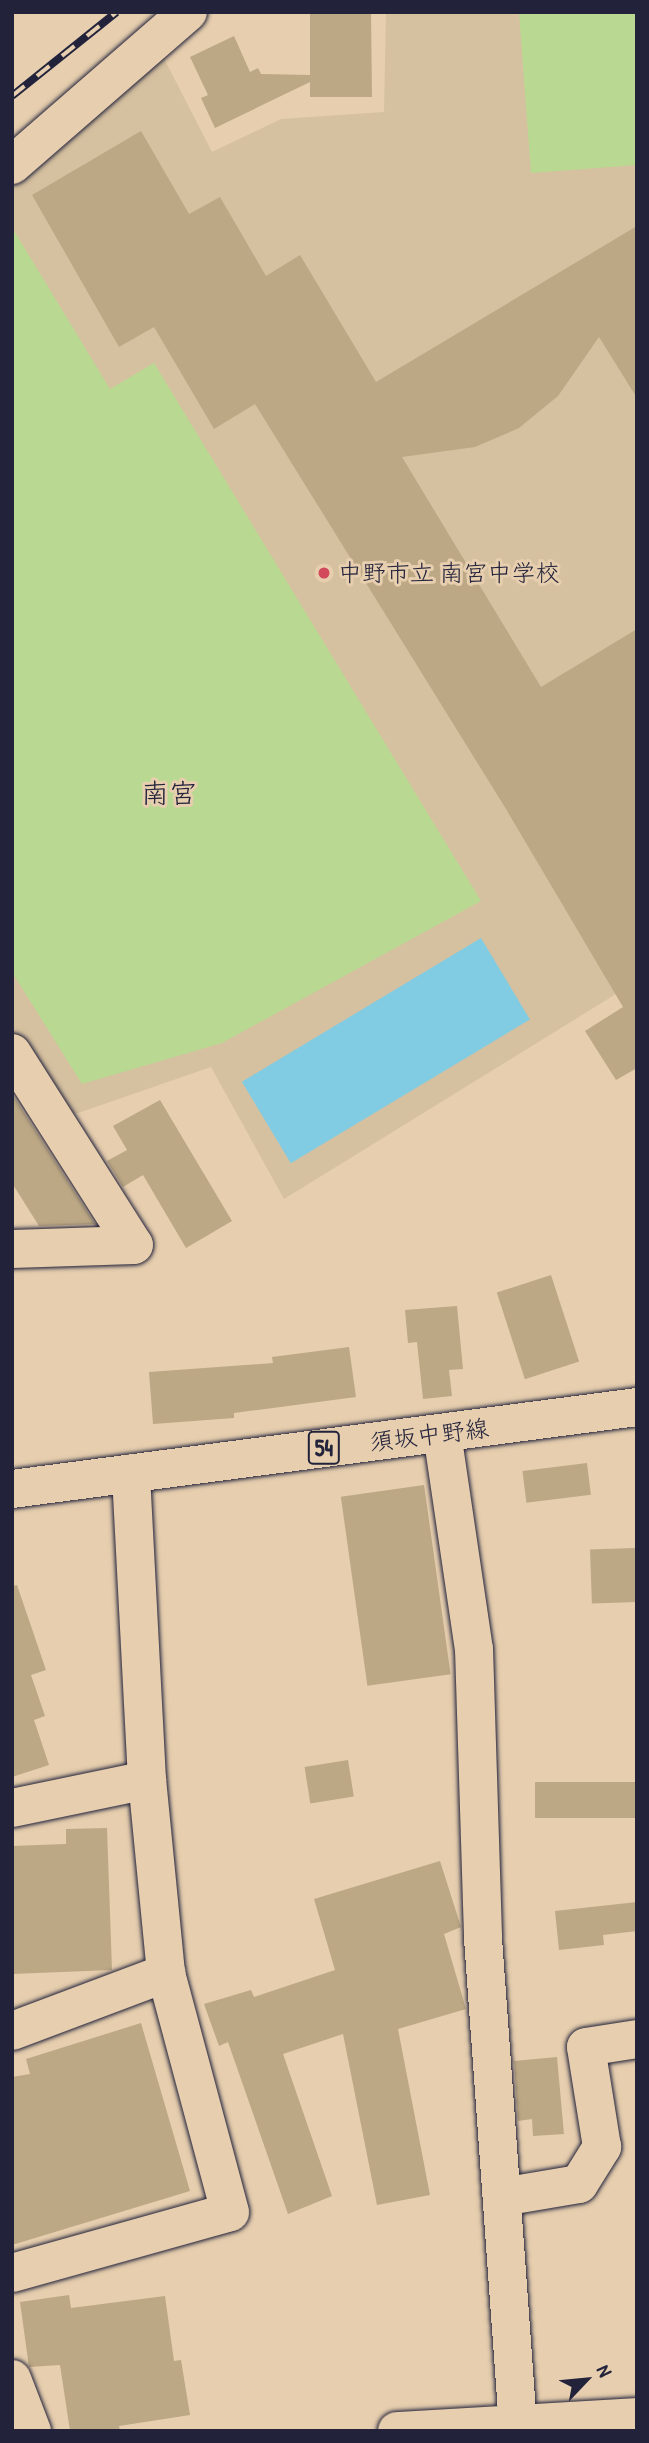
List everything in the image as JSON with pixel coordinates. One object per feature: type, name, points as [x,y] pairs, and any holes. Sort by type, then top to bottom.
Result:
[{"type":"street","points":[[12,165],[188,12]]},
{"type":"street","points":[[12,1053],[134,1245],[12,1249]]},
{"type":"street","name":"須坂中野線","points":[[12,1489],[637,1407]]},
{"type":"street","points":[[442,1433],[474,1649],[483,1938],[518,2426]]},
{"type":"street","points":[[12,2273],[230,2212],[166,1973],[147,1780],[131,1473]]},
{"type":"street","points":[[12,1808],[147,1780]]},
{"type":"street","points":[[12,2031],[166,1973]]},
{"type":"street","points":[[502,2197],[579,2185],[603,2147],[586,2047],[637,2039]]},
{"type":"street","points":[[12,2379],[32,2431]]},
{"type":"street","points":[[397,2431],[637,2417]]},
{"type":"shaded area","name":"中野市立 南宮中学校","points":[[386,12],[637,12],[637,981],[284,1199],[211,1067],[55,1121],[12,1053],[12,165],[155,41],[212,152],[281,119],[384,112]]},
{"type":"green space","points":[[519,12],[637,12],[637,165],[531,173]]},
{"type":"green space","points":[[13,229],[110,389],[154,363],[481,901],[222,1043],[82,1084],[12,972]]},
{"type":"water","points":[[481,938],[530,1019],[291,1163],[242,1082]]},
{"type":"building","points":[[310,12],[371,12],[372,97],[310,97],[310,82],[215,128],[201,98],[208,95],[190,57],[234,36],[250,72],[258,68],[261,74],[310,75]]},
{"type":"building","points":[[141,131],[189,214],[220,197],[266,276],[300,255],[376,382],[637,226],[637,398],[599,337],[558,396],[519,428],[475,447],[402,457],[541,687],[637,629],[637,1068],[616,1080],[585,1031],[623,1007],[506,809],[255,404],[214,429],[154,327],[119,347],[32,195]]},
{"type":"building","points":[[12,1094],[95,1224],[39,1226],[12,1183]]},
{"type":"building","points":[[160,1100],[232,1221],[186,1248],[143,1175],[123,1187],[107,1161],[127,1150],[113,1126]]},
{"type":"building","points":[[551,1275],[579,1362],[525,1379],[497,1293]]},
{"type":"building","points":[[457,1306],[463,1369],[449,1370],[452,1396],[423,1399],[417,1342],[408,1343],[405,1310]]},
{"type":"building","points":[[349,1347],[356,1397],[234,1413],[234,1418],[153,1424],[149,1372],[273,1363],[272,1357]]},
{"type":"building","points":[[587,1463],[591,1495],[526,1503],[522,1471]]},
{"type":"building","points":[[424,1485],[451,1674],[367,1686],[341,1497]]},
{"type":"building","points":[[635,1548],[637,1602],[592,1604],[590,1550]]},
{"type":"building","points":[[17,1585],[46,1670],[31,1675],[45,1716],[34,1720],[49,1765],[12,1777],[12,1586]]},
{"type":"building","points":[[348,1760],[354,1797],[310,1803],[305,1767]]},
{"type":"building","points":[[535,1782],[637,1782],[637,1818],[535,1818]]},
{"type":"building","points":[[107,1828],[112,1970],[12,1974],[12,1846],[66,1844],[66,1829]]},
{"type":"building","points":[[440,1861],[461,1927],[444,1934],[466,2009],[398,2029],[430,2195],[377,2205],[343,2034],[283,2054],[332,2196],[288,2214],[228,2042],[219,2046],[204,2004],[251,1990],[254,1997],[335,1970],[314,1899]]},
{"type":"building","points":[[637,1902],[637,1931],[603,1935],[604,1945],[559,1950],[555,1911]]},
{"type":"building","points":[[141,2023],[190,2191],[12,2245],[12,2077],[30,2074],[26,2059]]},
{"type":"building","points":[[557,2057],[564,2134],[533,2136],[532,2119],[518,2121],[514,2061]]},
{"type":"building","points":[[69,2295],[71,2308],[165,2296],[174,2361],[181,2360],[190,2415],[119,2426],[120,2431],[70,2431],[60,2365],[29,2367],[20,2302]]},
{"type":"railway","points":[[12,96],[117,12]]},
{"type":"place","name":"中野市立 南宮中学校","points":[[324,573]]},
{"type":"district","name":"南宮","points":[[169,793]]}]
